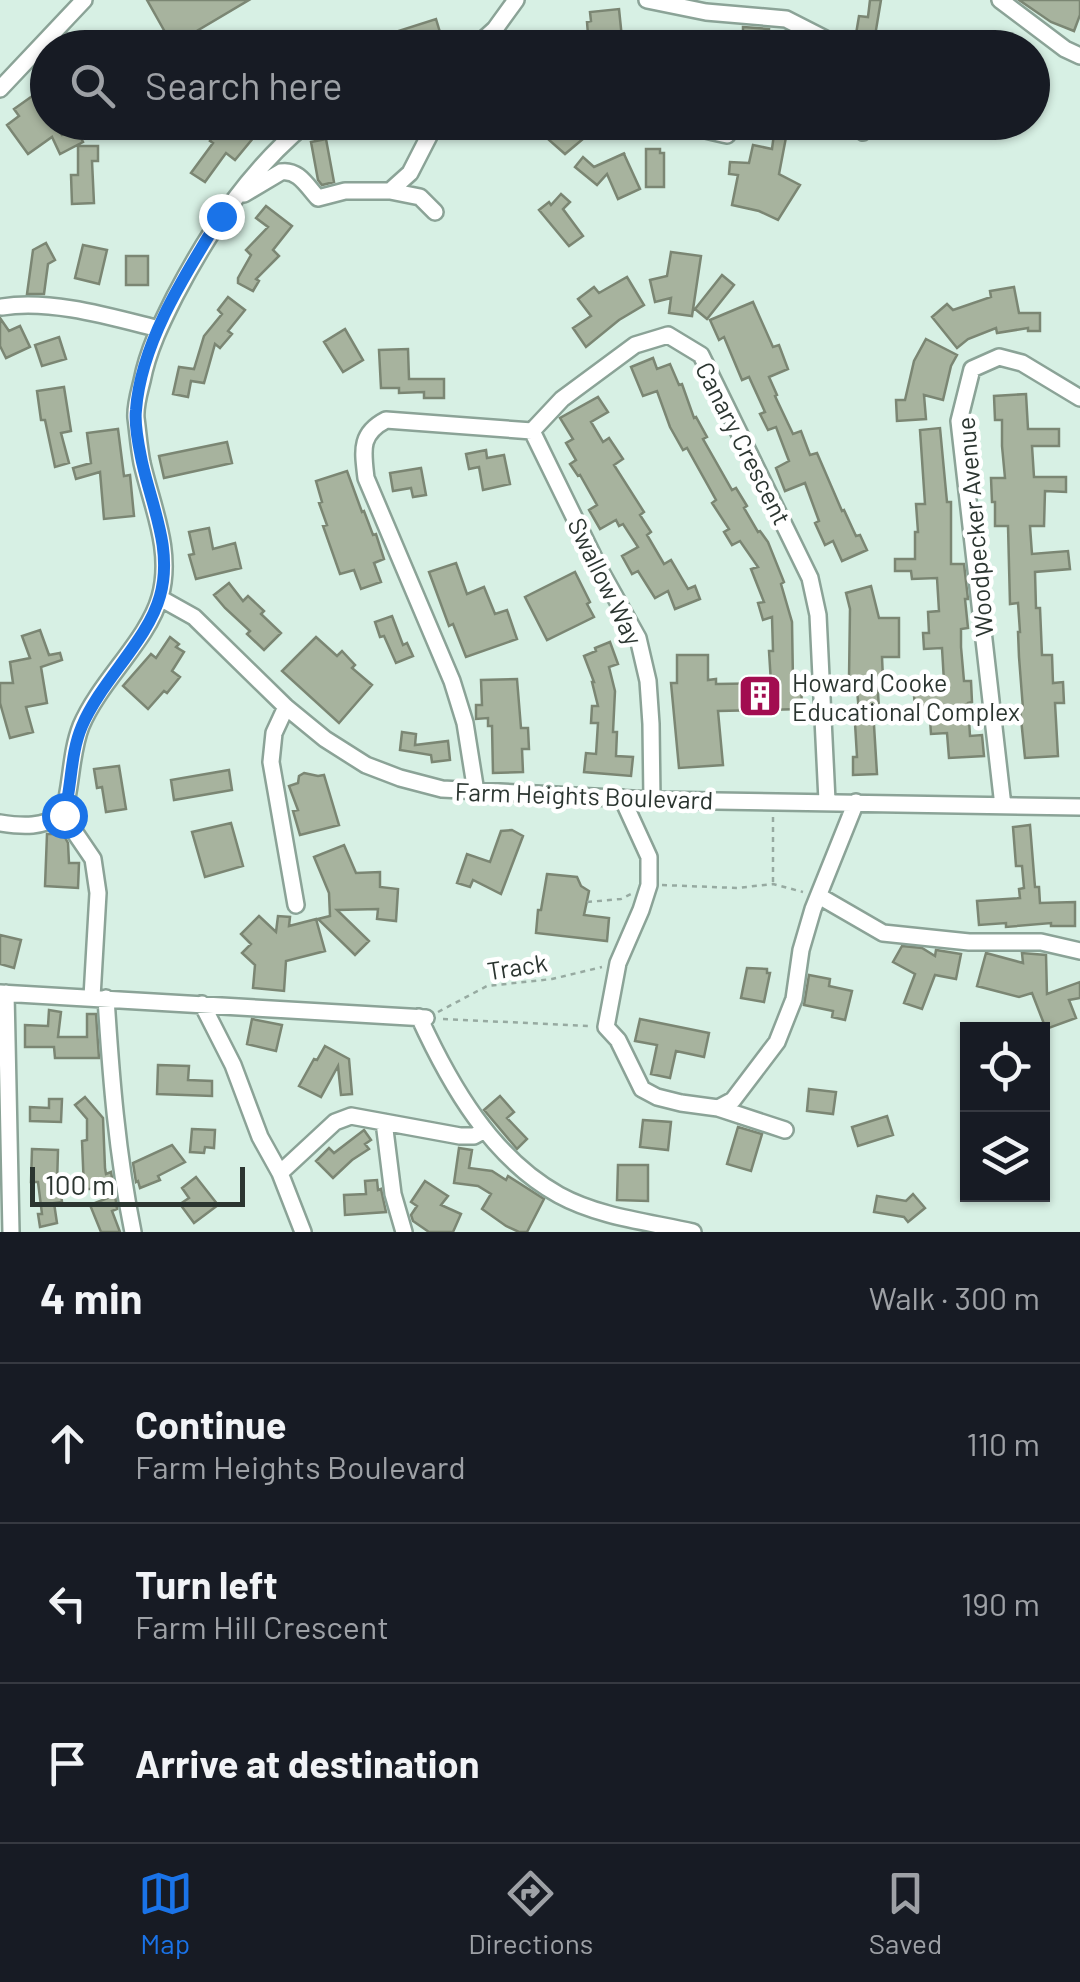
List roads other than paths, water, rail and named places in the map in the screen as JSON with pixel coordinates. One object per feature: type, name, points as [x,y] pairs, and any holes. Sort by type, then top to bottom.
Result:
[{"type":"street","points":[[56,30],[84,0]]},
{"type":"street","points":[[494,30],[516,0]]},
{"type":"street","points":[[647,0],[706,12],[786,19],[807,30]]},
{"type":"street","points":[[1000,0],[1041,30]]},
{"type":"street","points":[[1050,37],[1080,56]]},
{"type":"street","points":[[0,89],[30,57]]},
{"type":"street","points":[[0,823],[46,824],[64,815],[80,728],[102,688],[149,623],[160,598],[166,568],[135,412],[147,354],[192,264],[234,200],[288,140]]},
{"type":"street","points":[[390,191],[410,173],[427,140]]},
{"type":"street","points":[[234,200],[288,171],[295,172],[318,198],[345,191],[390,191],[420,197],[434,212]]},
{"type":"street","points":[[2,307],[58,308],[158,330]]},
{"type":"street","name":"Canary Crescent","points":[[532,431],[562,399],[635,344],[668,335],[702,355],[810,578],[818,615],[827,801]]},
{"type":"street","name":"Woodpecker Avenue","points":[[1002,806],[959,421],[972,369],[999,357],[1022,363],[1080,398]]},
{"type":"street","points":[[476,792],[466,723],[366,478],[364,444],[372,428],[386,420],[532,431]]},
{"type":"street","name":"Swallow Way","points":[[532,431],[638,638],[652,724],[652,800]]},
{"type":"street","name":"Farm Heights Boulevard","points":[[160,598],[194,617],[325,740],[366,765],[442,789],[652,800],[1080,806]]},
{"type":"street","points":[[286,707],[274,733],[270,762],[296,905]]},
{"type":"street","points":[[622,798],[649,857],[649,885],[618,963],[606,1027],[618,1040],[642,1089],[669,1100],[718,1108],[785,1130]]},
{"type":"street","points":[[718,1108],[733,1100],[777,1042],[794,999],[802,950],[818,896],[856,802]]},
{"type":"street","points":[[64,815],[92,859],[98,893],[99,997],[132,1232]]},
{"type":"street","points":[[818,896],[883,933],[969,942],[1040,942],[1080,950]]},
{"type":"street","points":[[11,1232],[3,993],[422,1018],[445,1070],[485,1130],[520,1168],[561,1196],[630,1225],[693,1232]]},
{"type":"street","points":[[202,1004],[234,1065],[260,1137],[304,1232]]},
{"type":"street","points":[[280,1174],[334,1122],[350,1116],[460,1136],[474,1136],[485,1130]]},
{"type":"street","points":[[384,1122],[393,1194],[404,1232]]},
{"type":"place","name":"Howard Cooke Educational Complex","points":[[760,696]]}]
